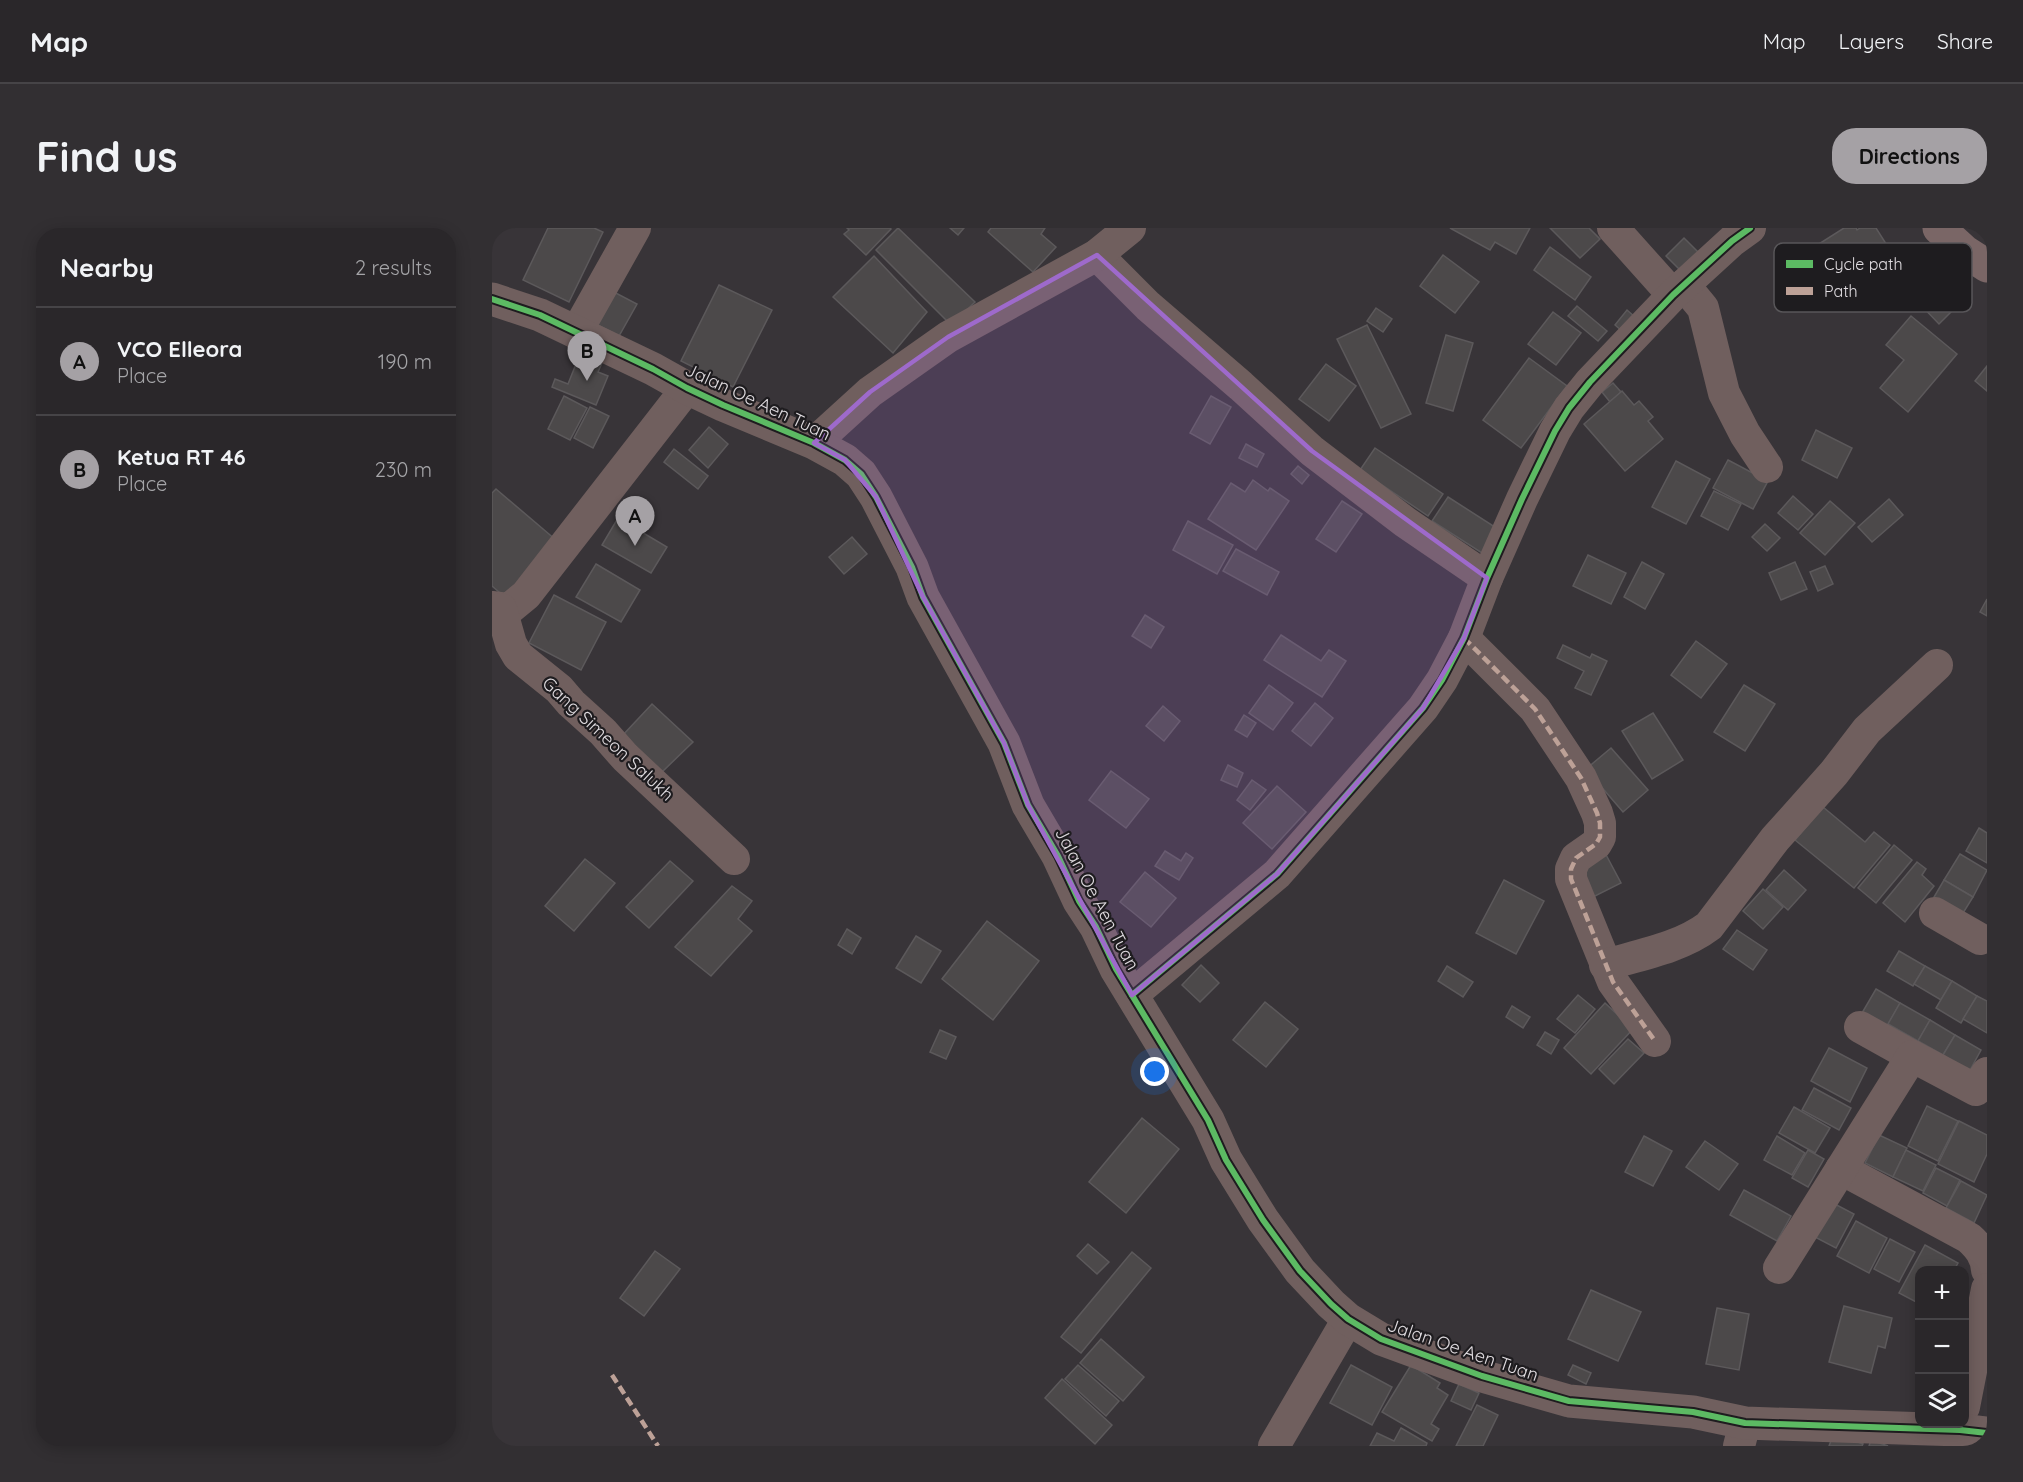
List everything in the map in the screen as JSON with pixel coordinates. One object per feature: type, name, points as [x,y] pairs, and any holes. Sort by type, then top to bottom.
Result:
[{"type":"main road","points":[[1939,228],[1955,243]]},
{"type":"main road","points":[[1972,256],[1987,266]]},
{"type":"street","points":[[576,333],[634,228]]},
{"type":"street","points":[[814,443],[870,392],[948,337],[1097,255],[1130,228]]},
{"type":"street","points":[[1613,228],[1678,290],[1703,308],[1724,393],[1745,435],[1767,467]]},
{"type":"street","points":[[1132,995],[1277,874],[1423,708],[1442,680],[1464,638],[1487,578],[1538,466],[1554,431],[1569,408],[1590,382],[1678,290],[1750,228]]},
{"type":"street","points":[[1097,255],[1148,306],[1312,451],[1405,522],[1487,578]]},
{"type":"street","name":"Jalan Oe Aen Tuan","points":[[492,298],[540,315],[653,369],[687,388],[814,443],[845,460],[861,474],[876,497],[912,567],[923,597],[1004,743],[1028,805],[1058,856],[1079,901],[1096,927],[1116,969],[1208,1120],[1226,1160],[1263,1220],[1300,1271],[1348,1319],[1381,1339],[1482,1376],[1569,1401],[1693,1412],[1742,1434],[1915,1426]]},
{"type":"street","name":"Gang Simeon Salukh","points":[[687,388],[526,595],[509,609],[497,608],[518,656],[559,689],[626,757],[734,859]]},
{"type":"street","points":[[1464,638],[1535,709],[1581,778],[1597,813],[1600,837],[1596,844],[1579,855],[1571,869],[1571,879],[1613,982],[1655,1041]]},
{"type":"street","points":[[1605,965],[1676,943],[1697,935],[1709,926],[1786,825],[1834,773],[1868,730],[1937,665]]},
{"type":"street","points":[[1935,913],[1985,937]]},
{"type":"street","points":[[1860,1027],[1912,1056],[1983,1087]]},
{"type":"street","points":[[1779,1268],[1912,1056]]},
{"type":"street","points":[[1841,1169],[1969,1238],[1980,1249],[1987,1270]]},
{"type":"street","points":[[1969,1416],[1987,1289]]},
{"type":"street","points":[[1274,1446],[1348,1319]]},
{"type":"highlighted area","points":[[1097,255],[1312,451],[1487,578],[1464,638],[1423,708],[1277,874],[1132,995],[1028,805],[1004,743],[923,597],[876,497],[845,460],[814,443],[870,392],[948,337]]},
{"type":"building","points":[[548,228],[594,228],[603,232],[569,302],[523,280]]},
{"type":"building","points":[[847,228],[891,229],[866,255],[844,234],[849,230]]},
{"type":"building","points":[[898,228],[975,302],[951,325],[876,250]]},
{"type":"building","points":[[950,228],[964,228],[958,235]]},
{"type":"building","points":[[991,228],[1045,228],[1041,234],[1056,247],[1033,272],[988,232]]},
{"type":"building","points":[[1450,228],[1530,228],[1516,254],[1495,242],[1490,250]]},
{"type":"building","points":[[1550,228],[1589,228],[1600,239],[1580,258]]},
{"type":"building","points":[[1844,228],[1856,228],[1857,230],[1876,228],[1886,243],[1820,243]]},
{"type":"building","points":[[1684,238],[1701,255],[1683,273],[1666,256]]},
{"type":"building","points":[[1550,247],[1591,277],[1575,300],[1534,270]]},
{"type":"building","points":[[1443,255],[1479,282],[1455,313],[1420,286]]},
{"type":"building","points":[[874,256],[927,312],[893,353],[833,297]]},
{"type":"building","points":[[719,285],[772,310],[733,387],[681,361]]},
{"type":"building","points":[[610,290],[637,304],[619,336],[594,323]]},
{"type":"building","points":[[1577,306],[1607,331],[1598,341],[1568,316]]},
{"type":"building","points":[[1376,308],[1392,319],[1383,332],[1367,321]]},
{"type":"building","points":[[1627,310],[1635,317],[1623,332],[1615,325]]},
{"type":"building","points":[[1553,312],[1581,333],[1556,365],[1528,344]]},
{"type":"building","points":[[1928,312],[1951,312],[1939,324]]},
{"type":"building","points":[[1911,316],[1957,354],[1908,412],[1880,388],[1904,360],[1886,345]]},
{"type":"building","points":[[1367,325],[1411,414],[1381,428],[1337,339]]},
{"type":"building","points":[[1446,335],[1473,343],[1453,411],[1426,403]]},
{"type":"building","points":[[580,354],[602,363],[598,372],[608,376],[596,405],[552,387],[555,379],[568,384]]},
{"type":"building","points":[[1529,358],[1567,386],[1521,448],[1483,420]]},
{"type":"building","points":[[1326,364],[1356,386],[1329,421],[1299,399]]},
{"type":"building","points":[[1987,366],[1987,391],[1975,381]]},
{"type":"building","points":[[1613,383],[1621,392],[1610,402],[1602,392]]},
{"type":"building","points":[[1622,391],[1634,405],[1639,401],[1653,417],[1648,421],[1663,439],[1625,471],[1584,424]]},
{"type":"building","points":[[564,396],[587,408],[570,440],[548,429]]},
{"type":"building","points":[[1211,396],[1231,407],[1210,444],[1190,433]]},
{"type":"building","points":[[590,407],[609,416],[593,448],[574,438]]},
{"type":"building","points":[[709,427],[728,444],[708,468],[689,450]]},
{"type":"building","points":[[1816,430],[1852,448],[1837,478],[1802,460]]},
{"type":"building","points":[[1246,444],[1264,454],[1257,467],[1239,458]]},
{"type":"building","points":[[1375,448],[1443,494],[1428,516],[1360,470]]},
{"type":"building","points":[[674,449],[708,476],[698,489],[664,462]]},
{"type":"building","points":[[1728,460],[1768,481],[1753,509],[1713,488]]},
{"type":"building","points":[[1676,461],[1710,479],[1686,524],[1652,507]]},
{"type":"building","points":[[1298,466],[1309,475],[1302,484],[1291,474]]},
{"type":"building","points":[[1253,480],[1268,491],[1270,488],[1289,501],[1256,550],[1208,519],[1231,483],[1245,492]]},
{"type":"building","points":[[496,489],[556,540],[506,598],[492,586],[492,493]]},
{"type":"building","points":[[1714,491],[1741,504],[1728,530],[1701,516]]},
{"type":"building","points":[[1793,496],[1813,514],[1798,530],[1778,513]]},
{"type":"building","points":[[1448,497],[1498,529],[1482,553],[1432,521]]},
{"type":"building","points":[[1889,499],[1903,515],[1872,542],[1858,527]]},
{"type":"building","points":[[1342,501],[1362,514],[1336,552],[1316,539]]},
{"type":"building","points":[[1830,501],[1855,523],[1825,555],[1800,533]]},
{"type":"building","points":[[618,518],[667,547],[651,573],[602,545]]},
{"type":"building","points":[[1188,521],[1233,545],[1217,574],[1173,550]]},
{"type":"building","points":[[1765,524],[1780,538],[1767,551],[1752,537]]},
{"type":"building","points":[[852,537],[867,554],[844,574],[829,557]]},
{"type":"building","points":[[1236,549],[1279,572],[1267,595],[1223,571]]},
{"type":"building","points":[[1588,555],[1626,573],[1611,604],[1573,586]]},
{"type":"building","points":[[1642,562],[1664,574],[1645,609],[1624,597]]},
{"type":"building","points":[[1795,562],[1807,589],[1781,600],[1769,573]]},
{"type":"building","points":[[596,564],[640,590],[621,622],[576,597]]},
{"type":"building","points":[[1825,566],[1833,584],[1818,591],[1810,572]]},
{"type":"building","points":[[554,595],[606,622],[581,670],[529,643]]},
{"type":"building","points":[[1987,599],[1987,616],[1980,612]]},
{"type":"building","points":[[1145,615],[1164,627],[1151,648],[1132,636]]},
{"type":"building","points":[[1281,635],[1321,661],[1329,650],[1346,661],[1322,697],[1264,660]]},
{"type":"building","points":[[1696,641],[1727,664],[1701,698],[1671,675]]},
{"type":"building","points":[[1563,645],[1590,658],[1592,654],[1607,661],[1591,695],[1575,688],[1584,671],[1557,658]]},
{"type":"building","points":[[1269,685],[1293,703],[1273,730],[1249,713]]},
{"type":"building","points":[[1744,685],[1775,704],[1745,751],[1714,732]]},
{"type":"building","points":[[1315,703],[1333,718],[1311,746],[1292,731]]},
{"type":"building","points":[[652,704],[693,742],[662,772],[622,736]]},
{"type":"building","points":[[1163,706],[1180,721],[1164,741],[1146,726]]},
{"type":"building","points":[[1653,713],[1683,760],[1652,779],[1622,731]]},
{"type":"building","points":[[1244,715],[1256,723],[1247,737],[1235,730]]},
{"type":"building","points":[[1611,748],[1648,790],[1623,812],[1586,769]]},
{"type":"building","points":[[1228,765],[1243,773],[1237,787],[1221,780]]},
{"type":"building","points":[[1111,771],[1149,799],[1126,828],[1089,800]]},
{"type":"building","points":[[1252,780],[1266,790],[1250,810],[1237,800]]},
{"type":"building","points":[[1277,786],[1306,812],[1272,849],[1243,823]]},
{"type":"building","points":[[1823,807],[1865,842],[1874,832],[1890,845],[1854,888],[1795,840]]},
{"type":"building","points":[[1979,828],[1987,833],[1987,863],[1966,851]]},
{"type":"building","points":[[1894,845],[1912,860],[1876,903],[1858,888]]},
{"type":"building","points":[[1165,851],[1181,861],[1186,853],[1193,858],[1179,880],[1155,866]]},
{"type":"building","points":[[1604,851],[1621,883],[1593,897],[1576,865]]},
{"type":"building","points":[[1960,854],[1987,870],[1973,897],[1944,880]]},
{"type":"building","points":[[585,859],[615,883],[574,931],[545,906]]},
{"type":"building","points":[[670,861],[693,881],[649,928],[626,907]]},
{"type":"building","points":[[1917,862],[1926,869],[1922,875],[1934,886],[1905,922],[1883,903]]},
{"type":"building","points":[[1784,870],[1806,890],[1788,910],[1766,890]]},
{"type":"building","points":[[1145,872],[1176,898],[1151,927],[1120,902]]},
{"type":"building","points":[[1504,880],[1544,901],[1516,954],[1476,933]]},
{"type":"building","points":[[1944,880],[1973,897],[1955,926],[1927,909]]},
{"type":"building","points":[[732,886],[752,901],[738,919],[752,931],[711,976],[675,947]]},
{"type":"building","points":[[1763,889],[1783,907],[1763,929],[1743,911]]},
{"type":"building","points":[[987,921],[1039,961],[993,1020],[942,979]]},
{"type":"building","points":[[847,929],[861,938],[852,954],[838,945]]},
{"type":"building","points":[[1737,930],[1767,950],[1753,970],[1723,949]]},
{"type":"building","points":[[916,936],[941,951],[921,983],[896,968]]},
{"type":"building","points":[[1899,951],[1925,966],[1913,986],[1887,971]]},
{"type":"building","points":[[1201,965],[1219,983],[1200,1002],[1182,985]]},
{"type":"building","points":[[1447,966],[1473,982],[1463,997],[1438,981]]},
{"type":"building","points":[[1925,966],[1952,981],[1941,1000],[1914,984]]},
{"type":"building","points":[[1952,981],[1977,996],[1961,1023],[1936,1008]]},
{"type":"building","points":[[1876,989],[1900,1003],[1887,1026],[1862,1013]]},
{"type":"building","points":[[1578,995],[1595,1009],[1575,1033],[1557,1019]]},
{"type":"building","points":[[1977,996],[1987,1001],[1987,1033],[1963,1019]]},
{"type":"building","points":[[1265,1002],[1298,1029],[1266,1067],[1233,1040]]},
{"type":"building","points":[[1605,1003],[1633,1029],[1591,1074],[1564,1048]]},
{"type":"building","points":[[1900,1003],[1930,1020],[1918,1041],[1888,1024]]},
{"type":"building","points":[[1512,1006],[1530,1017],[1523,1028],[1506,1017]]},
{"type":"building","points":[[1930,1020],[1955,1035],[1943,1055],[1918,1041]]},
{"type":"building","points":[[940,1030],[956,1037],[946,1059],[930,1052]]},
{"type":"building","points":[[1545,1032],[1559,1040],[1551,1054],[1537,1045]]},
{"type":"building","points":[[1955,1035],[1981,1050],[1969,1072],[1943,1055]]},
{"type":"building","points":[[1628,1039],[1644,1053],[1614,1084],[1599,1069]]},
{"type":"building","points":[[1829,1048],[1867,1068],[1850,1102],[1811,1081]]},
{"type":"building","points":[[1814,1088],[1851,1108],[1839,1130],[1802,1110]]},
{"type":"building","points":[[1927,1106],[1958,1121],[1938,1161],[1908,1146]]},
{"type":"building","points":[[1794,1107],[1830,1128],[1815,1153],[1779,1133]]},
{"type":"building","points":[[1142,1118],[1179,1149],[1126,1213],[1089,1182]]},
{"type":"building","points":[[1959,1121],[1987,1135],[1987,1154],[1974,1182],[1938,1164]]},
{"type":"building","points":[[1879,1135],[1907,1148],[1893,1177],[1865,1163]]},
{"type":"building","points":[[1644,1136],[1672,1151],[1653,1186],[1625,1172]]},
{"type":"building","points":[[1777,1136],[1805,1153],[1792,1175],[1764,1160]]},
{"type":"building","points":[[1705,1141],[1738,1164],[1719,1190],[1686,1167]]},
{"type":"building","points":[[1808,1150],[1824,1159],[1808,1187],[1792,1178]]},
{"type":"building","points":[[1906,1150],[1936,1165],[1923,1191],[1893,1177]]},
{"type":"building","points":[[1936,1168],[1960,1180],[1947,1206],[1923,1193]]},
{"type":"building","points":[[1961,1181],[1987,1195],[1974,1223],[1946,1208]]},
{"type":"building","points":[[1744,1190],[1791,1216],[1777,1241],[1730,1215]]},
{"type":"building","points":[[1829,1201],[1854,1214],[1836,1248],[1811,1235]]},
{"type":"building","points":[[1856,1221],[1887,1238],[1869,1273],[1837,1256]]},
{"type":"building","points":[[1890,1239],[1915,1252],[1899,1282],[1874,1269]]},
{"type":"building","points":[[1088,1244],[1109,1262],[1097,1274],[1077,1256]]},
{"type":"building","points":[[1925,1245],[1958,1263],[1956,1266],[1915,1266],[1915,1301],[1899,1293]]},
{"type":"building","points":[[655,1251],[680,1269],[644,1316],[620,1298]]},
{"type":"building","points":[[1132,1252],[1151,1268],[1081,1353],[1061,1337]]},
{"type":"building","points":[[1591,1290],[1641,1312],[1618,1361],[1568,1339]]},
{"type":"building","points":[[1844,1306],[1892,1318],[1885,1348],[1878,1346],[1871,1373],[1829,1362]]},
{"type":"building","points":[[1717,1308],[1749,1314],[1739,1370],[1706,1364]]},
{"type":"building","points":[[1101,1339],[1144,1377],[1123,1401],[1080,1363]]},
{"type":"building","points":[[1078,1365],[1119,1401],[1106,1416],[1065,1379]]},
{"type":"building","points":[[1351,1365],[1392,1387],[1372,1425],[1330,1403]]},
{"type":"building","points":[[1411,1365],[1440,1383],[1437,1388],[1448,1395],[1431,1424],[1439,1429],[1432,1441],[1382,1412]]},
{"type":"building","points":[[1573,1365],[1591,1373],[1586,1384],[1568,1375]]},
{"type":"building","points":[[1062,1379],[1112,1425],[1095,1444],[1045,1398]]},
{"type":"building","points":[[1459,1384],[1479,1393],[1471,1410],[1451,1401]]},
{"type":"building","points":[[1477,1405],[1498,1415],[1483,1446],[1456,1446]]},
{"type":"building","points":[[1401,1428],[1427,1443],[1426,1446],[1370,1446],[1377,1433],[1394,1441]]},
{"type":"building","points":[[1834,1433],[1863,1444],[1862,1446],[1829,1446]]},
{"type":"building","points":[[1871,1440],[1888,1446],[1869,1446]]},
{"type":"marked path","points":[[1464,638],[1535,709],[1581,778],[1597,813],[1600,837],[1596,844],[1576,858],[1571,869],[1571,879],[1613,982],[1655,1041]]},
{"type":"marked path","points":[[612,1375],[658,1446]]},
{"type":"cycle path","points":[[1132,995],[1277,874],[1423,708],[1442,680],[1464,638],[1487,578],[1522,499],[1555,431],[1569,408],[1590,382],[1673,295],[1732,241],[1750,228]]},
{"type":"cycle path","points":[[492,299],[540,315],[723,405],[814,443],[845,460],[861,474],[876,497],[912,567],[923,597],[1004,743],[1028,805],[1058,856],[1079,901],[1096,927],[1116,969],[1208,1120],[1226,1160],[1263,1220],[1300,1271],[1348,1319],[1381,1339],[1482,1376],[1569,1401],[1693,1412],[1745,1423],[1960,1430],[1987,1433]]},
{"type":"place","name":"Ketua RT 46","points":[[587,381]]},
{"type":"place","name":"VCO Elleora","points":[[635,546]]}]
